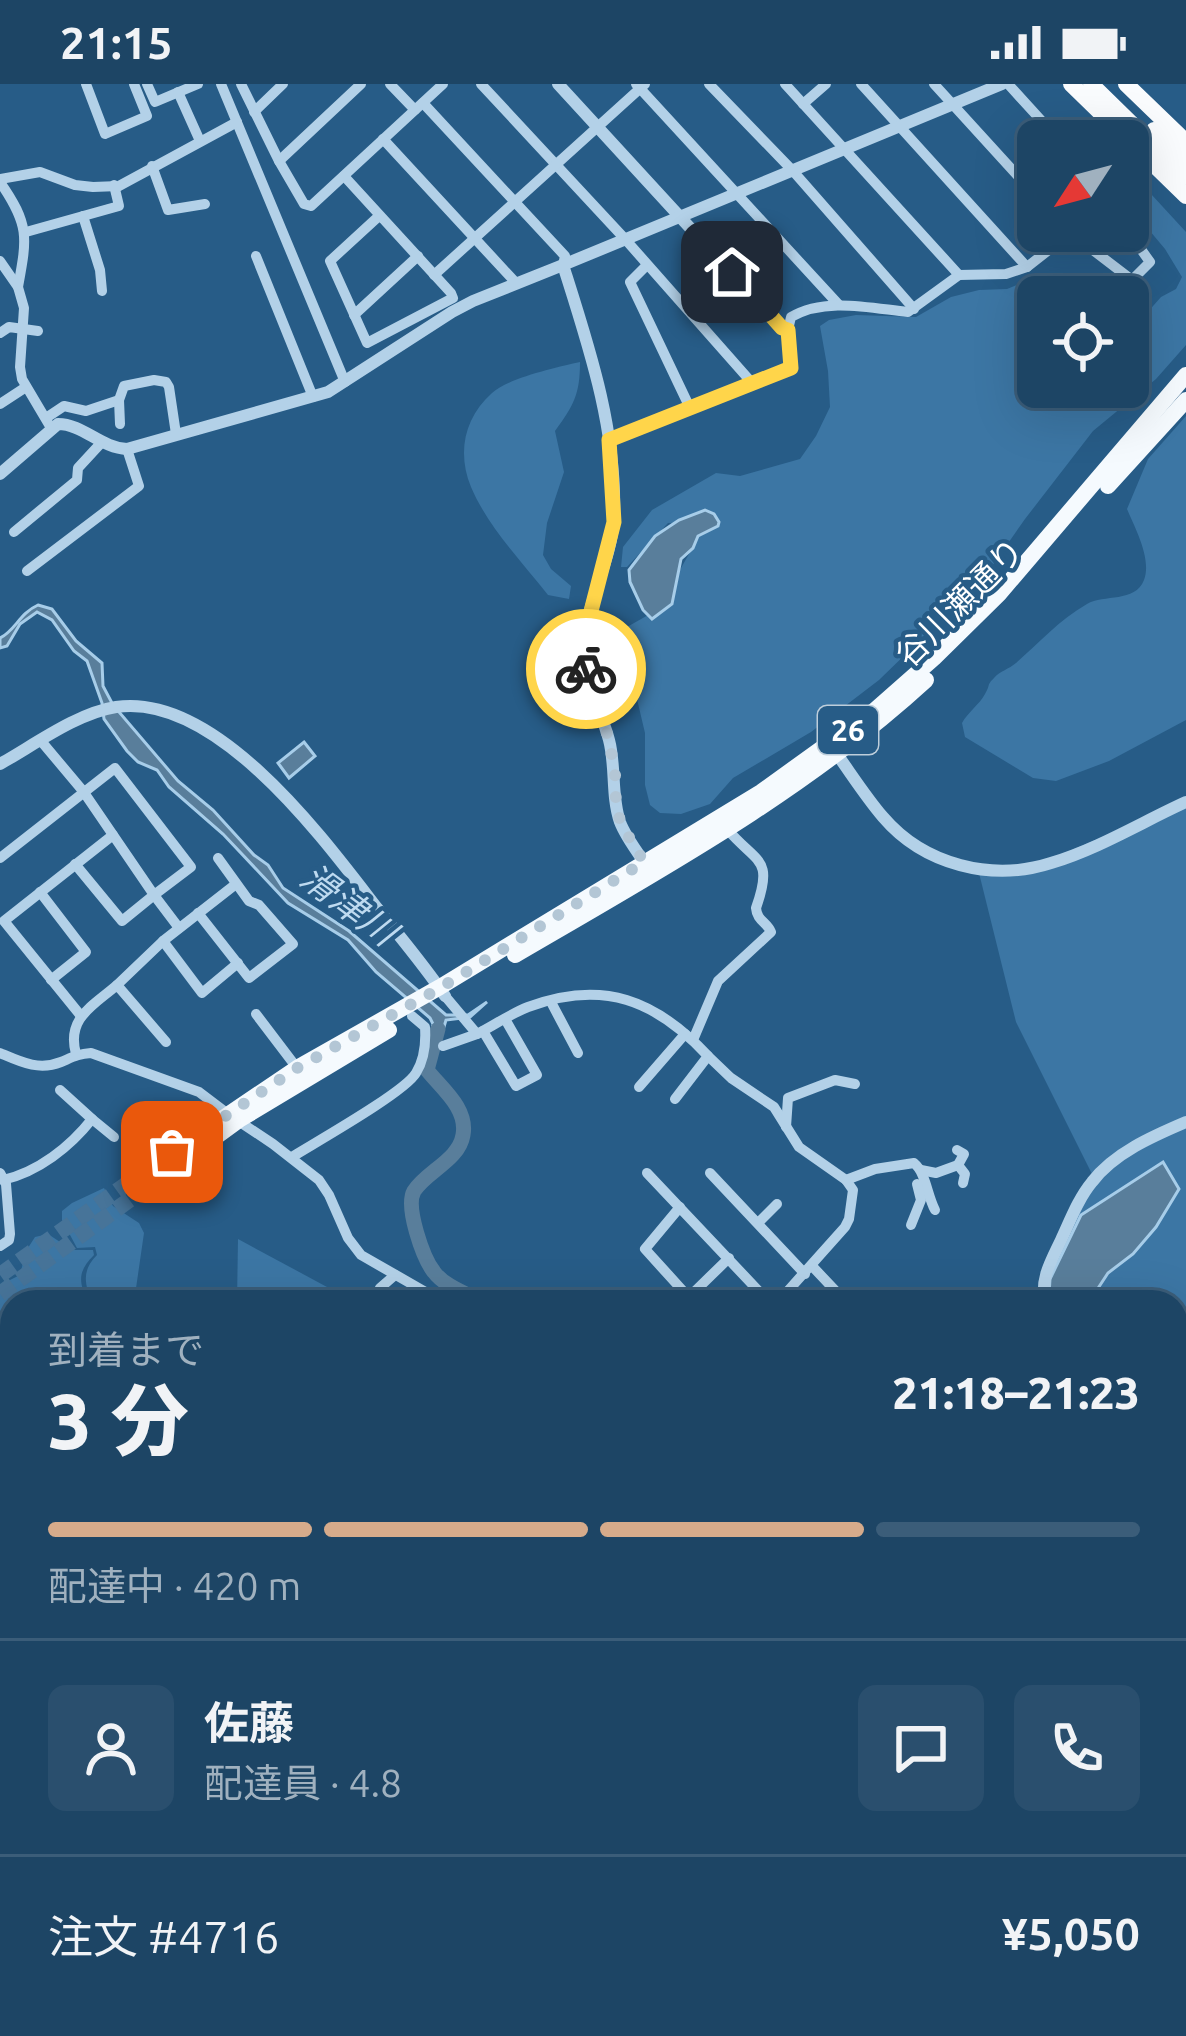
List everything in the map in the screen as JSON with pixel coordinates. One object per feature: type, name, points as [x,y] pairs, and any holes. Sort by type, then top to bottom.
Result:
[{"type":"highway","points":[[1071,84],[1186,196]]},
{"type":"highway","points":[[1091,84],[1186,177]]},
{"type":"highway","points":[[1105,84],[1186,160]]},
{"type":"highway","points":[[1126,84],[1186,142]]},
{"type":"main road","name":"26","points":[[233,1117],[648,868],[833,749],[985,608],[1186,375]]},
{"type":"main road","name":"谷川瀬通り","points":[[648,868],[727,829],[900,704],[1000,608],[1186,400]]},
{"type":"main road","name":"26","points":[[149,1176],[297,1068],[414,1011]]},
{"type":"street","points":[[86,84],[106,134],[147,116],[134,84]]},
{"type":"street","points":[[147,84],[155,102],[198,84]]},
{"type":"street","points":[[221,84],[345,382]]},
{"type":"street","points":[[241,84],[279,161],[304,204],[311,206],[443,84]]},
{"type":"street","points":[[254,112],[283,84]]},
{"type":"street","points":[[279,161],[361,84]]},
{"type":"street","points":[[390,84],[419,106],[565,256],[563,265],[596,369],[609,440],[614,522],[582,646],[588,682],[609,740],[621,824],[648,868]]},
{"type":"street","points":[[481,84],[753,384]]},
{"type":"street","points":[[558,84],[788,330]]},
{"type":"street","points":[[709,84],[914,309]]},
{"type":"street","points":[[785,84],[959,275]]},
{"type":"street","points":[[803,104],[826,84]]},
{"type":"street","points":[[861,84],[1027,267]]},
{"type":"street","points":[[934,84],[1017,175]]},
{"type":"street","points":[[49,423],[64,423],[127,449],[313,398],[452,312],[1005,84],[1040,120]]},
{"type":"street","points":[[434,275],[640,86],[839,305]]},
{"type":"street","points":[[178,92],[200,142]]},
{"type":"street","points":[[18,287],[26,232],[0,180],[40,172],[75,185],[119,185],[237,122]]},
{"type":"street","points":[[383,139],[516,283]]},
{"type":"street","points":[[152,166],[166,215],[205,204]]},
{"type":"street","points":[[344,176],[418,256],[453,298],[367,343],[330,261],[380,216]]},
{"type":"street","points":[[26,232],[119,206],[114,185]]},
{"type":"street","points":[[82,215],[102,291]]},
{"type":"street","points":[[609,440],[791,368],[788,330],[791,317],[798,313],[839,305],[908,312],[959,275],[1006,274],[1027,267],[1045,252]]},
{"type":"street","points":[[1096,252],[1132,280],[1150,262],[1143,252]]},
{"type":"street","points":[[256,256],[313,398]]},
{"type":"street","points":[[354,315],[418,256]]},
{"type":"street","points":[[1,263],[18,287],[24,308],[20,367],[26,387],[49,423]]},
{"type":"street","points":[[646,266],[629,282],[690,408]]},
{"type":"street","points":[[0,333],[9,327],[38,331]]},
{"type":"street","points":[[120,424],[124,386],[166,382],[176,434]]},
{"type":"street","points":[[0,404],[26,387]]},
{"type":"street","points":[[0,474],[64,406],[86,411],[119,400]]},
{"type":"street","points":[[14,532],[77,479],[78,468],[102,442]]},
{"type":"street","points":[[27,571],[139,486],[127,449]]},
{"type":"street","points":[[0,764],[98,711],[129,706],[163,710],[198,725],[265,778],[310,822],[439,994],[480,1033],[516,1086],[537,1075],[505,1019]]},
{"type":"street","points":[[41,741],[83,791],[179,928]]},
{"type":"street","points":[[833,749],[884,819],[924,851],[978,869],[1014,870],[1051,863],[1186,802]]},
{"type":"street","points":[[0,858],[116,768],[190,867],[122,922],[76,864]]},
{"type":"street","points":[[639,1087],[689,1037],[718,981],[771,932],[756,908],[766,884],[758,859],[727,829]]},
{"type":"street","points":[[81,1016],[4,921],[113,835]]},
{"type":"street","points":[[198,913],[249,978],[293,944],[259,905],[249,901],[218,858]]},
{"type":"street","points":[[76,1054],[73,1031],[81,1016],[163,941],[236,884]]},
{"type":"street","points":[[40,892],[86,952],[51,980]]},
{"type":"street","points":[[163,941],[202,993],[238,963]]},
{"type":"street","points":[[117,985],[166,1042]]},
{"type":"street","points":[[443,1046],[529,1007],[591,994],[631,999],[662,1015],[731,1078],[774,1107],[799,1147],[854,1190],[849,1220],[786,1290]]},
{"type":"street","points":[[551,1002],[578,1053]]},
{"type":"street","points":[[292,1157],[416,1075],[426,1042],[425,1027],[414,1011]]},
{"type":"street","points":[[256,1014],[297,1068]]},
{"type":"street","points":[[0,1053],[37,1067],[76,1054],[101,1056],[200,1092],[319,1180],[361,1255],[422,1290]]},
{"type":"street","points":[[675,1099],[708,1056]]},
{"type":"street","points":[[786,1131],[788,1099],[841,1079],[855,1084]]},
{"type":"street","points":[[60,1090],[114,1137]]},
{"type":"street","points":[[0,1246],[10,1234],[2,1176],[25,1175],[78,1137],[92,1119]]},
{"type":"street","points":[[1042,1290],[1047,1269],[1094,1178],[1131,1149],[1186,1122]]},
{"type":"street","points":[[846,1180],[874,1168],[917,1167],[935,1173],[958,1165],[964,1154],[957,1150]]},
{"type":"street","points":[[958,1165],[965,1174],[963,1184]]},
{"type":"street","points":[[917,1167],[935,1210]]},
{"type":"street","points":[[911,1225],[920,1200],[917,1167]]},
{"type":"street","points":[[647,1173],[761,1290]]},
{"type":"street","points":[[710,1173],[832,1290]]},
{"type":"street","points":[[758,1223],[777,1204]]},
{"type":"street","points":[[680,1207],[645,1249],[682,1290]]},
{"type":"street","points":[[0,1220],[10,1234]]},
{"type":"street","points":[[700,1290],[729,1258]]},
{"type":"street","points":[[381,1290],[395,1275]]},
{"type":"shaded area","points":[[1149,192],[1186,232],[1186,345],[1149,385],[1149,311],[1176,289],[1182,277],[1149,230]]},
{"type":"shaded area","points":[[1017,285],[1017,408],[1121,408],[1093,431],[983,579],[879,680],[811,732],[733,778],[710,804],[681,814],[660,813],[650,805],[645,785],[645,733],[622,664],[627,627],[657,610],[701,533],[692,522],[668,523],[627,567],[621,567],[623,547],[652,510],[716,473],[740,476],[800,459],[830,407],[820,326],[856,315],[916,317],[951,297]]},
{"type":"shaded area","points":[[580,362],[575,399],[555,431],[564,472],[547,523],[543,555],[571,586],[569,599],[548,595],[496,530],[471,487],[464,449],[475,413],[492,393],[521,378]]},
{"type":"shaded area","points":[[1186,416],[1186,720],[1109,761],[1056,781],[1033,778],[965,737],[962,723],[990,682],[1067,617],[1094,601],[1140,587],[1146,563],[1127,509],[1148,459]]},
{"type":"shaded area","points":[[705,510],[714,514],[718,526],[698,536],[681,559],[672,604],[652,619],[643,610],[629,570],[655,536]]},
{"type":"shaded area","points":[[38,605],[52,609],[76,641],[102,663],[103,686],[113,705],[178,781],[268,865],[283,888],[349,931],[446,1015],[468,1015],[487,1002],[470,1017],[446,1020],[438,1047],[429,1046],[430,1018],[376,972],[348,940],[288,903],[157,770],[127,751],[104,719],[87,661],[52,620],[37,612],[0,648],[0,638]]},
{"type":"shaded area","points":[[304,742],[315,756],[289,778],[278,763]]},
{"type":"shaded area","points":[[1186,802],[1186,1290],[1029,1290],[1042,1288],[1094,1178],[1016,1022],[978,869],[1026,869]]},
{"type":"shaded area","points":[[1163,1162],[1179,1189],[1156,1227],[1097,1290],[1049,1290],[1050,1279],[1081,1215]]},
{"type":"shaded area","points":[[104,1188],[113,1206],[139,1223],[144,1233],[136,1290],[87,1290],[89,1266],[97,1255],[95,1247],[77,1248],[62,1220],[62,1211]]},
{"type":"shaded area","points":[[48,1234],[72,1250],[93,1250],[81,1277],[83,1290],[0,1290],[0,1285],[20,1275],[35,1237]]},
{"type":"shaded area","points":[[238,1239],[328,1290],[237,1290]]},
{"type":"waterway","name":"滑津川","points":[[438,1029],[427,1070],[457,1107],[463,1135],[449,1158],[414,1191],[413,1220],[434,1272],[458,1290]]},
{"type":"tunnel","points":[[0,1275],[145,1171]]},
{"type":"tunnel","points":[[6,1290],[154,1182]]},
{"type":"way so far","points":[[172,1152],[297,1068],[440,988],[644,862],[621,824],[609,740],[586,669]]},
{"type":"route","points":[[586,669],[582,646],[614,522],[609,440],[791,368],[788,330],[732,272]]}]
